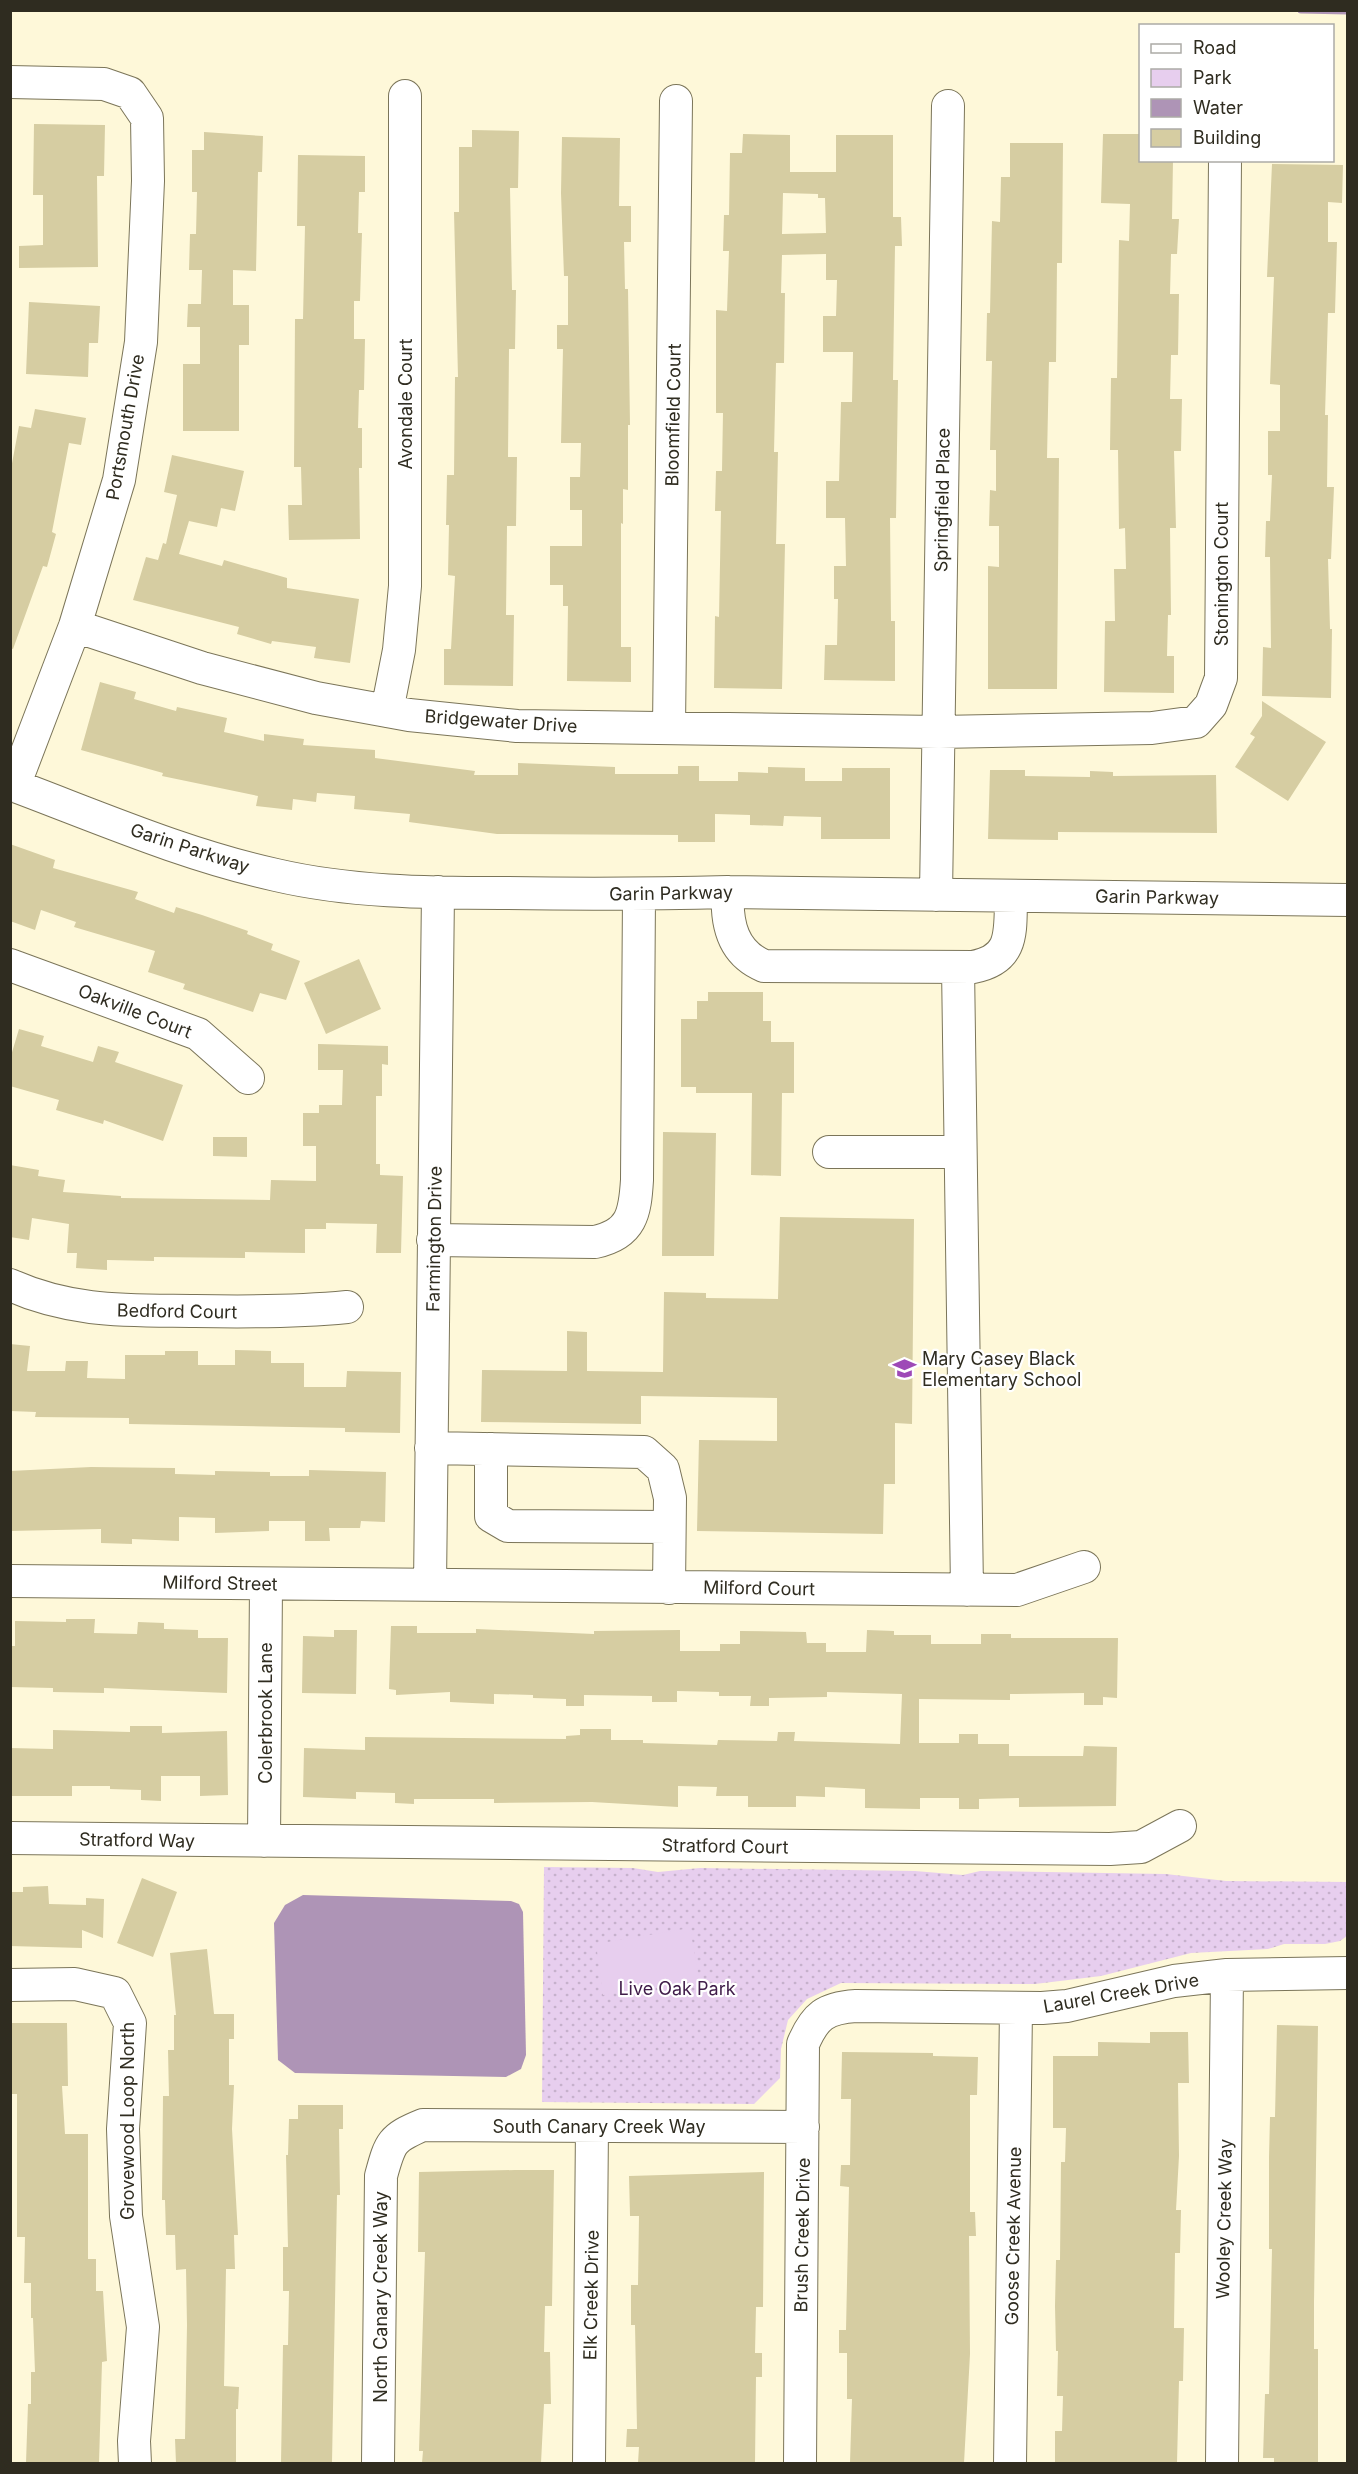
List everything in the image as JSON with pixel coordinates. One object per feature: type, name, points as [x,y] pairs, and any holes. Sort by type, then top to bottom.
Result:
[{"type":"street","name":"Portsmouth Drive","points":[[10,82],[104,84],[130,93],[147,118],[148,181],[141,342],[119,480],[75,626],[12,785]]},
{"type":"street","name":"Avondale Court","points":[[387,711],[399,650],[405,586],[405,96]]},
{"type":"street","name":"Bloomfield Court","points":[[669,728],[676,101]]},
{"type":"street","name":"Springfield Place","points":[[936,895],[948,106]]},
{"type":"street","name":"Stonington Court","points":[[939,732],[1152,728],[1196,722],[1211,705],[1221,678],[1225,162]]},
{"type":"street","name":"Bridgewater Drive","points":[[75,626],[202,668],[316,698],[387,711],[517,726],[939,732]]},
{"type":"street","name":"Garin Parkway","points":[[12,785],[207,857],[277,876],[349,887],[438,892],[639,895],[728,892],[1347,900]]},
{"type":"street","name":"Farmington Drive","points":[[430,1585],[438,892]]},
{"type":"street","points":[[728,892],[729,928],[736,943],[753,961],[765,966],[958,966],[991,963],[1004,951],[1009,939],[1011,896]]},
{"type":"street","points":[[433,1240],[595,1242],[615,1236],[630,1222],[634,1212],[637,1180],[639,895]]},
{"type":"street","name":"Oakville Court","points":[[10,965],[198,1034],[248,1078]]},
{"type":"street","points":[[958,966],[967,1590]]},
{"type":"street","points":[[829,1152],[959,1152]]},
{"type":"street","name":"Bedford Court","points":[[10,1285],[66,1305],[106,1310],[293,1312],[347,1306]]},
{"type":"street","points":[[431,1448],[644,1452],[663,1468],[670,1498],[669,1587]]},
{"type":"street","points":[[490,1449],[490,1516],[508,1526],[669,1527]]},
{"type":"street","name":"Milford Court","points":[[430,1585],[1017,1590],[1084,1567]]},
{"type":"street","name":"Milford Street","points":[[10,1581],[430,1585]]},
{"type":"street","name":"Colerbrook Lane","points":[[264,1841],[266,1584]]},
{"type":"street","name":"Stratford Court","points":[[264,1841],[1110,1849],[1141,1847],[1180,1826]]},
{"type":"street","name":"Stratford Way","points":[[10,1838],[264,1841]]},
{"type":"street","name":"Laurel Creek Drive","points":[[823,2013],[836,2007],[856,2006],[1016,2009],[1067,2006],[1174,1981],[1227,1975],[1347,1973]]},
{"type":"street","name":"Wooley Creek Way","points":[[1222,2463],[1227,1975]]},
{"type":"street","name":"Grovewood Loop North","points":[[10,1985],[75,1984],[115,1993],[130,2024],[123,2129],[126,2216],[143,2327],[135,2463]]},
{"type":"street","name":"Goose Creek Avenue","points":[[1011,2463],[1016,2009]]},
{"type":"street","name":"Brush Creek Drive","points":[[800,2463],[802,2044],[810,2027],[823,2013]]},
{"type":"street","name":"South Canary Creek Way","points":[[398,2135],[423,2125],[803,2127]]},
{"type":"street","name":"Elk Creek Drive","points":[[589,2463],[592,2126]]},
{"type":"street","name":"North Canary Creek Way","points":[[378,2463],[381,2176],[388,2148],[398,2135]]},
{"type":"green space","name":"Live Oak Park","points":[[544,1867],[633,1868],[658,1872],[700,1868],[915,1871],[963,1875],[980,1871],[1166,1874],[1226,1881],[1347,1882],[1347,1936],[1340,1941],[1325,1944],[1284,1944],[1268,1949],[1191,1953],[1101,1976],[1035,1984],[841,1983],[807,1999],[788,2020],[781,2049],[780,2078],[754,2104],[542,2102]]},
{"type":"green space","points":[[690,1928],[699,1979],[603,1995],[596,1944]]},
{"type":"water","points":[[303,1895],[511,1901],[519,1904],[523,1912],[526,2055],[521,2069],[506,2077],[295,2073],[278,2060],[274,1923],[285,1905]]},
{"type":"building","points":[[34,124],[105,125],[104,176],[97,176],[98,267],[19,268],[19,246],[43,245],[43,195],[33,195]]},
{"type":"building","points":[[472,130],[519,131],[518,188],[510,188],[512,290],[516,290],[515,349],[509,349],[508,457],[517,457],[516,526],[507,526],[506,615],[514,615],[513,686],[444,685],[444,649],[451,649],[455,576],[448,575],[449,525],[446,525],[447,475],[454,475],[455,377],[458,377],[454,212],[459,212],[459,147],[472,147]]},
{"type":"building","points":[[204,132],[263,136],[262,172],[258,172],[256,271],[233,270],[233,305],[249,305],[249,345],[239,345],[239,431],[183,431],[183,364],[200,364],[200,327],[187,327],[188,304],[201,304],[202,270],[189,270],[190,234],[196,234],[197,192],[192,192],[192,150],[204,150]]},
{"type":"building","points":[[743,134],[790,135],[790,172],[836,172],[836,135],[893,135],[893,217],[901,217],[902,246],[895,246],[893,380],[898,380],[896,518],[890,518],[891,621],[895,621],[895,681],[824,680],[825,645],[837,645],[838,599],[834,599],[834,566],[846,566],[845,518],[826,518],[826,481],[839,481],[841,402],[852,402],[853,352],[823,352],[823,316],[836,316],[837,280],[826,280],[826,254],[782,255],[781,293],[785,293],[784,363],[776,363],[774,452],[778,452],[776,544],[785,544],[782,689],[714,688],[715,616],[719,617],[721,511],[715,511],[716,471],[722,471],[723,413],[716,413],[716,310],[727,311],[729,251],[723,251],[724,215],[729,215],[730,153],[742,153]],"holes":[[[783,193],[818,194],[818,198],[825,198],[826,233],[782,234]]]},
{"type":"building","points":[[1103,134],[1139,134],[1139,162],[1173,162],[1172,219],[1179,219],[1177,254],[1171,254],[1170,294],[1179,294],[1178,355],[1171,355],[1170,399],[1182,399],[1181,451],[1174,451],[1176,528],[1170,528],[1171,615],[1168,615],[1167,656],[1174,656],[1174,693],[1104,692],[1105,621],[1115,621],[1114,569],[1126,569],[1125,528],[1119,529],[1118,450],[1110,450],[1111,378],[1117,378],[1119,240],[1129,241],[1130,204],[1101,203]]},
{"type":"building","points":[[562,137],[620,138],[619,206],[631,206],[631,242],[624,242],[625,289],[628,289],[630,425],[628,425],[628,490],[623,489],[623,524],[621,523],[621,647],[631,647],[631,682],[567,681],[568,606],[563,606],[563,585],[550,585],[550,546],[582,546],[582,510],[570,510],[570,477],[580,477],[581,443],[561,443],[563,349],[557,349],[557,325],[568,325],[568,276],[564,276],[561,193]]},
{"type":"building","points":[[1010,143],[1063,143],[1062,263],[1057,263],[1056,362],[1049,362],[1047,458],[1059,458],[1057,689],[988,689],[988,566],[999,567],[999,526],[989,526],[990,490],[996,491],[996,450],[990,450],[992,361],[986,361],[987,313],[990,313],[992,221],[1000,222],[1001,177],[1010,177]]},
{"type":"building","points":[[298,155],[365,156],[365,192],[359,192],[358,233],[362,233],[360,301],[354,301],[354,339],[365,339],[364,390],[359,390],[358,428],[362,428],[362,468],[359,468],[360,539],[289,540],[288,505],[302,505],[301,467],[294,467],[295,319],[303,319],[305,226],[297,226]]},
{"type":"building","points":[[1272,164],[1343,165],[1342,203],[1328,202],[1328,242],[1337,242],[1335,313],[1328,313],[1325,415],[1328,415],[1327,487],[1334,487],[1331,559],[1328,559],[1330,629],[1332,629],[1331,698],[1262,696],[1263,647],[1271,648],[1270,557],[1265,557],[1266,521],[1270,521],[1272,475],[1268,475],[1268,431],[1280,431],[1280,385],[1270,384],[1274,277],[1267,277]]},
{"type":"building","points":[[29,302],[100,306],[98,343],[89,343],[88,377],[26,374]]},
{"type":"building","points":[[35,409],[86,418],[81,445],[69,443],[52,532],[56,534],[47,567],[43,566],[13,649],[10,648],[10,474],[19,426],[31,428]]},
{"type":"building","points":[[172,455],[244,471],[235,511],[221,508],[217,527],[189,521],[179,554],[222,566],[224,560],[287,578],[287,588],[359,599],[350,663],[314,658],[316,647],[272,641],[271,644],[237,634],[239,627],[133,600],[146,557],[158,560],[163,543],[166,544],[177,495],[164,492]]},
{"type":"building","points":[[100,682],[136,692],[134,699],[176,711],[177,707],[227,718],[224,732],[264,741],[264,734],[304,739],[303,745],[375,750],[375,758],[475,771],[474,775],[518,775],[518,763],[615,767],[615,774],[678,774],[678,766],[699,766],[699,781],[738,781],[738,772],[768,773],[768,767],[805,768],[805,781],[842,781],[842,768],[890,768],[890,839],[821,839],[821,817],[784,816],[783,826],[750,825],[750,815],[715,814],[715,842],[678,842],[678,835],[497,834],[409,822],[410,814],[354,809],[355,796],[317,793],[316,802],[293,799],[292,810],[256,806],[258,796],[162,776],[163,773],[81,750]]},
{"type":"building","points":[[1262,701],[1326,742],[1288,801],[1235,767],[1255,737],[1250,734],[1262,716]]},
{"type":"building","points":[[990,770],[1025,770],[1025,776],[1090,777],[1090,771],[1113,772],[1113,776],[1216,775],[1217,833],[1058,832],[1058,840],[988,839]]},
{"type":"building","points":[[10,844],[55,860],[53,868],[138,892],[135,899],[174,913],[176,907],[202,915],[248,931],[247,934],[273,944],[271,950],[300,961],[286,1000],[260,993],[253,1012],[183,989],[185,984],[148,972],[155,951],[74,927],[76,922],[41,910],[35,930],[10,921]]},
{"type":"building","points":[[359,959],[381,1009],[326,1034],[304,983]]},
{"type":"building","points":[[708,992],[763,992],[763,1021],[771,1021],[771,1042],[794,1042],[794,1093],[782,1093],[781,1176],[751,1175],[752,1093],[696,1093],[696,1087],[681,1087],[681,1019],[697,1019],[697,1001],[708,1001]]},
{"type":"building","points":[[19,1029],[44,1036],[41,1046],[93,1062],[98,1046],[119,1052],[115,1062],[183,1085],[163,1141],[104,1120],[103,1124],[56,1110],[59,1100],[10,1086],[10,1059]]},
{"type":"building","points":[[318,1044],[388,1046],[388,1065],[382,1064],[382,1096],[376,1096],[376,1164],[380,1164],[380,1175],[403,1176],[401,1253],[376,1253],[377,1224],[326,1223],[326,1229],[305,1229],[305,1253],[245,1252],[245,1258],[154,1257],[154,1261],[107,1260],[107,1270],[76,1268],[77,1253],[67,1253],[69,1224],[32,1218],[29,1240],[10,1237],[10,1165],[39,1170],[38,1176],[65,1180],[63,1192],[121,1196],[121,1198],[270,1200],[271,1180],[316,1181],[316,1146],[303,1146],[303,1113],[319,1113],[319,1105],[342,1105],[343,1070],[318,1070]]},
{"type":"building","points":[[663,1132],[716,1133],[714,1256],[662,1256]]},
{"type":"building","points":[[213,1137],[247,1137],[247,1157],[213,1156]]},
{"type":"building","points":[[780,1217],[914,1219],[912,1424],[895,1423],[895,1484],[884,1484],[883,1534],[697,1531],[699,1440],[777,1441],[777,1398],[641,1396],[641,1424],[481,1422],[482,1370],[567,1371],[567,1331],[587,1332],[587,1371],[663,1372],[664,1292],[706,1293],[706,1298],[778,1299]]},
{"type":"building","points":[[10,1344],[30,1346],[27,1371],[65,1371],[66,1361],[88,1361],[87,1378],[125,1379],[125,1355],[165,1355],[165,1351],[198,1351],[198,1365],[235,1365],[235,1350],[271,1351],[271,1363],[304,1363],[304,1387],[346,1387],[347,1371],[401,1372],[400,1433],[345,1432],[345,1428],[129,1424],[129,1418],[35,1417],[36,1412],[10,1411]]},
{"type":"building","points":[[91,1467],[175,1468],[175,1474],[215,1475],[215,1471],[270,1472],[270,1476],[309,1476],[309,1470],[386,1472],[385,1522],[361,1521],[360,1528],[329,1528],[330,1541],[305,1541],[305,1521],[269,1521],[269,1531],[215,1533],[215,1518],[179,1517],[179,1541],[132,1539],[132,1544],[101,1543],[101,1529],[10,1531],[10,1471]]},
{"type":"building","points":[[66,1619],[95,1619],[94,1633],[137,1634],[138,1622],[164,1623],[164,1629],[198,1630],[198,1638],[228,1638],[227,1693],[104,1688],[104,1693],[53,1692],[53,1688],[10,1687],[10,1646],[15,1646],[15,1621],[66,1622]]},
{"type":"building","points":[[391,1626],[417,1626],[417,1633],[476,1633],[476,1629],[594,1634],[594,1631],[680,1630],[680,1651],[720,1651],[720,1644],[740,1644],[740,1631],[806,1632],[807,1643],[826,1643],[826,1652],[866,1652],[867,1630],[894,1631],[894,1635],[931,1635],[931,1644],[981,1644],[981,1634],[1011,1634],[1011,1638],[1118,1638],[1117,1698],[1103,1697],[1103,1705],[1084,1705],[1084,1693],[1010,1694],[1010,1700],[919,1699],[919,1743],[959,1743],[959,1734],[978,1734],[978,1744],[1009,1744],[1009,1756],[1083,1756],[1084,1746],[1117,1747],[1116,1806],[1019,1807],[1019,1798],[979,1799],[979,1809],[959,1809],[959,1798],[920,1798],[920,1809],[865,1808],[865,1789],[825,1787],[825,1797],[796,1796],[796,1807],[748,1807],[748,1796],[716,1796],[717,1787],[678,1786],[678,1807],[592,1802],[494,1803],[494,1799],[414,1799],[414,1804],[395,1803],[395,1793],[356,1792],[356,1799],[303,1797],[304,1748],[365,1750],[365,1737],[566,1739],[566,1736],[580,1735],[580,1729],[611,1729],[611,1740],[643,1740],[643,1743],[717,1745],[718,1740],[777,1741],[778,1732],[795,1732],[794,1741],[900,1744],[902,1694],[827,1692],[827,1697],[769,1698],[769,1706],[750,1706],[751,1696],[719,1696],[719,1692],[677,1691],[677,1702],[652,1702],[652,1696],[584,1695],[584,1706],[566,1706],[566,1699],[533,1698],[533,1695],[494,1694],[494,1704],[450,1702],[450,1692],[396,1695],[396,1690],[389,1689]]},
{"type":"building","points":[[334,1630],[357,1630],[356,1694],[302,1693],[303,1636],[334,1637]]},
{"type":"building","points":[[130,1726],[162,1726],[162,1733],[227,1731],[228,1795],[200,1796],[200,1776],[161,1776],[161,1801],[141,1800],[141,1790],[110,1789],[110,1786],[72,1786],[72,1796],[10,1796],[10,1748],[53,1749],[53,1730],[130,1732]]},
{"type":"building","points":[[142,1878],[177,1892],[153,1957],[117,1943]]},
{"type":"building","points":[[48,1886],[49,1904],[86,1905],[86,1898],[104,1899],[103,1938],[82,1930],[82,1948],[10,1946],[10,1892],[23,1892],[23,1887]]},
{"type":"building","points":[[207,1949],[214,2014],[234,2014],[234,2039],[229,2039],[229,2085],[234,2085],[232,2129],[238,2235],[234,2235],[235,2269],[226,2269],[224,2386],[239,2387],[238,2409],[236,2409],[236,2463],[176,2463],[175,2439],[185,2439],[187,2325],[186,2269],[176,2270],[175,2235],[166,2235],[165,2200],[162,2200],[163,2096],[169,2096],[168,2050],[174,2050],[174,2015],[176,2015],[170,1953]]},
{"type":"building","points":[[10,2023],[67,2023],[68,2086],[62,2086],[65,2134],[88,2134],[88,2259],[96,2259],[96,2291],[103,2291],[107,2361],[102,2362],[99,2463],[26,2463],[31,2372],[35,2372],[31,2283],[24,2283],[25,2237],[17,2237],[17,2094],[10,2094]]},
{"type":"building","points":[[1277,2025],[1318,2026],[1314,2349],[1318,2349],[1318,2463],[1274,2463],[1274,2458],[1263,2458],[1265,2394],[1269,2394],[1272,2249],[1269,2249],[1270,2117],[1275,2117]]},
{"type":"building","points":[[1150,2032],[1188,2032],[1189,2083],[1178,2083],[1179,2156],[1176,2210],[1181,2210],[1180,2253],[1175,2253],[1174,2328],[1184,2328],[1183,2381],[1179,2381],[1177,2463],[1055,2463],[1055,2431],[1062,2431],[1063,2396],[1057,2396],[1058,2351],[1056,2351],[1055,2306],[1056,2260],[1060,2260],[1061,2162],[1065,2162],[1066,2128],[1053,2128],[1053,2056],[1098,2056],[1098,2042],[1150,2043]]},
{"type":"building","points":[[842,2052],[933,2053],[933,2056],[978,2057],[977,2095],[970,2095],[970,2212],[975,2212],[976,2236],[969,2236],[970,2354],[964,2463],[850,2463],[852,2399],[847,2399],[847,2353],[839,2353],[839,2330],[846,2330],[849,2187],[840,2186],[841,2165],[850,2165],[851,2099],[841,2099]]},
{"type":"building","points":[[298,2105],[343,2105],[343,2129],[339,2129],[340,2195],[337,2195],[332,2463],[281,2463],[283,2345],[288,2345],[289,2291],[283,2291],[283,2247],[288,2247],[286,2155],[288,2155],[289,2119],[298,2119]]},
{"type":"building","points":[[554,2170],[552,2306],[545,2306],[544,2352],[550,2352],[551,2404],[544,2404],[541,2463],[422,2463],[423,2451],[419,2451],[425,2252],[418,2252],[419,2172]]},
{"type":"building","points":[[764,2172],[763,2307],[756,2307],[755,2353],[762,2353],[762,2377],[756,2377],[755,2463],[638,2463],[639,2447],[626,2447],[627,2429],[637,2429],[635,2325],[631,2325],[631,2285],[638,2285],[639,2216],[630,2216],[629,2176]]},
{"type":"waterway","points":[[1301,10],[1348,11]]},
{"type":"place","name":"Mary Casey Black Elementary School","points":[[904,1368]]}]
